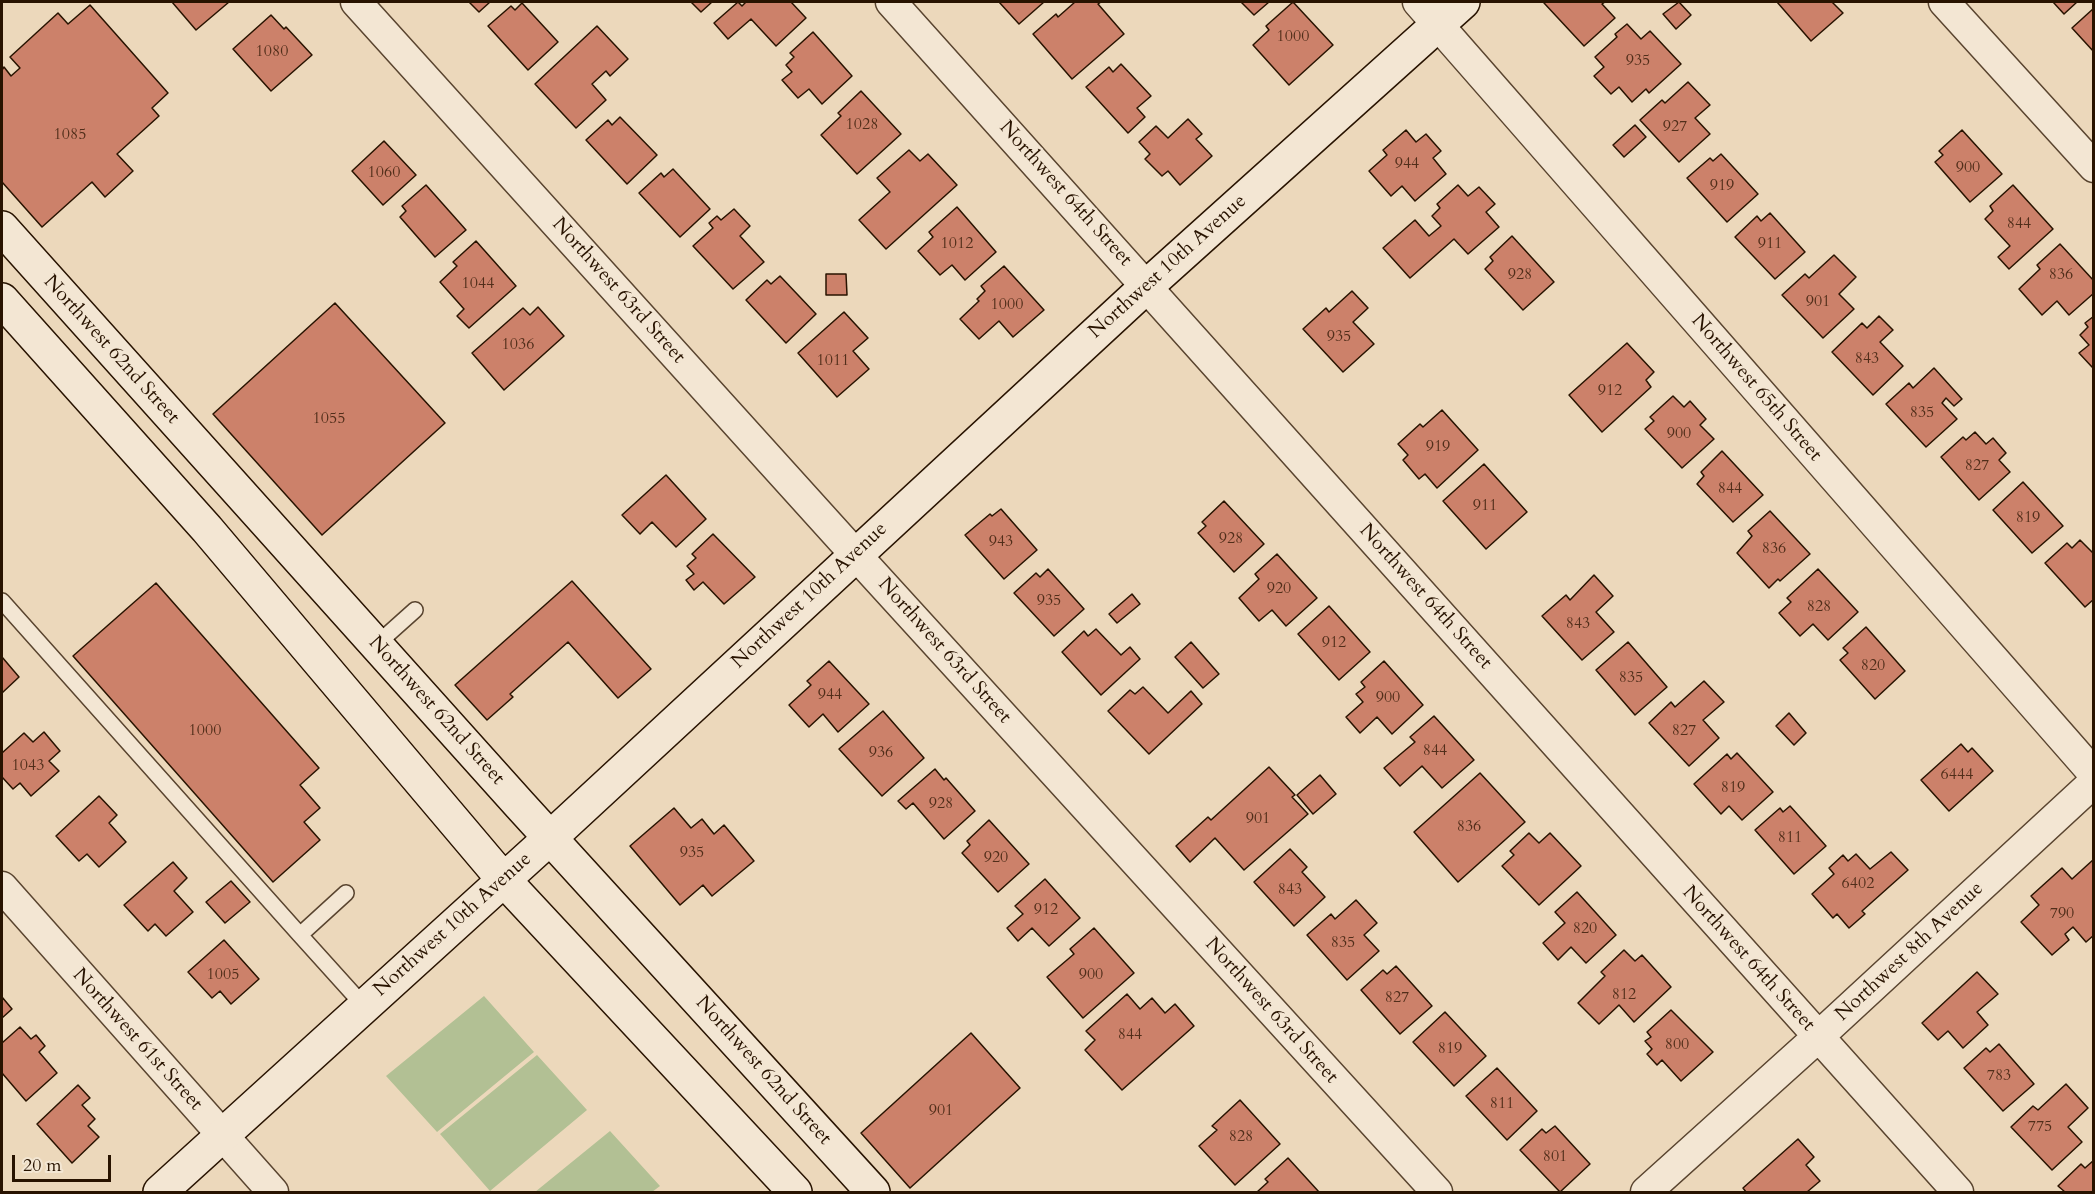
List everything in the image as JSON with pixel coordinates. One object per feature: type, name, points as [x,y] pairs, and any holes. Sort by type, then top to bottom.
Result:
[{"type":"main road","name":"Northwest 10th Avenue","points":[[160,1192],[550,838],[1147,286],[1429,13],[1463,2]]},
{"type":"main road","name":"Northwest 62nd Street","points":[[2,228],[550,838],[873,1192]]},
{"type":"main road","points":[[2,300],[207,529],[503,879],[795,1192]]},
{"type":"street","name":"Northwest 63rd Street","points":[[356,2],[855,554],[1437,1192]]},
{"type":"street","name":"Northwest 64th Street","points":[[891,2],[1958,1192]]},
{"type":"street","points":[[1944,2],[2094,167]]},
{"type":"street","name":"Northwest 65th Street","points":[[1429,13],[2094,774]]},
{"type":"street","name":"Northwest 8th Avenue","points":[[1646,1192],[2094,782]]},
{"type":"street","name":"Northwest 61st Street","points":[[2,887],[273,1192]]},
{"type":"lane","points":[[2,601],[364,1006]]},
{"type":"lane","points":[[377,644],[415,610]]},
{"type":"lane","points":[[300,935],[346,893]]},
{"type":"green space","points":[[484,996],[534,1052],[437,1132],[386,1076]]},
{"type":"green space","points":[[537,1055],[587,1110],[490,1191],[440,1134]]},
{"type":"green space","points":[[610,1131],[660,1186],[652,1192],[535,1192]]},
{"type":"building","points":[[172,2],[229,2],[196,30]]},
{"type":"building","points":[[469,2],[490,2],[479,12]]},
{"type":"building","points":[[691,2],[712,2],[701,12]]},
{"type":"building","points":[[738,2],[742,6],[746,2],[791,2],[806,18],[776,46],[751,19],[728,39],[714,23]]},
{"type":"building","points":[[999,2],[1044,2],[1019,24]]},
{"type":"building","points":[[1075,2],[1101,2],[1098,4],[1124,34],[1072,79],[1033,34],[1056,14],[1058,17]]},
{"type":"building","points":[[1241,2],[1269,2],[1254,15]]},
{"type":"building","points":[[1293,2],[1333,45],[1289,85],[1253,45],[1269,30],[1266,26]]},
{"type":"building","points":[[1605,2],[1602,4],[1615,18],[1584,46],[1544,3]]},
{"type":"building","points":[[1679,2],[1691,15],[1676,29],[1663,14]]},
{"type":"building","points":[[1777,2],[1832,2],[1843,13],[1811,41]]},
{"type":"building","points":[[2053,2],[2077,2],[2064,14]]},
{"type":"building","points":[[522,3],[558,42],[528,70],[488,26],[511,6],[515,10]]},
{"type":"building","points":[[90,5],[168,93],[152,108],[159,116],[117,154],[133,171],[105,197],[92,182],[42,227],[2,182],[2,70],[4,67],[11,76],[20,68],[10,57],[58,13],[68,24]]},
{"type":"building","points":[[2094,8],[2094,52],[2072,28]]},
{"type":"building","points":[[271,15],[284,29],[286,27],[312,55],[271,91],[233,49]]},
{"type":"building","points":[[1627,24],[1641,39],[1650,31],[1681,64],[1649,93],[1646,89],[1632,102],[1619,87],[1611,94],[1594,76],[1604,67],[1595,57],[1617,37],[1615,34]]},
{"type":"building","points":[[597,26],[628,59],[610,76],[606,71],[592,84],[606,100],[576,128],[535,84]]},
{"type":"building","points":[[813,32],[852,76],[822,104],[809,89],[798,98],[782,80],[792,72],[786,65],[794,57],[790,53]]},
{"type":"building","points":[[1121,64],[1151,96],[1137,108],[1145,117],[1128,133],[1086,87],[1109,67],[1113,72]]},
{"type":"building","points":[[1688,82],[1710,105],[1695,118],[1710,134],[1679,162],[1640,120],[1662,100],[1665,103]]},
{"type":"building","points":[[861,91],[901,134],[857,174],[821,135],[841,116],[838,113]]},
{"type":"building","points":[[620,117],[657,155],[627,184],[586,140],[608,120],[612,125]]},
{"type":"building","points":[[1188,119],[1202,134],[1196,139],[1212,156],[1180,185],[1168,171],[1162,176],[1145,159],[1150,154],[1139,142],[1156,126],[1168,138]]},
{"type":"building","points":[[1635,125],[1646,137],[1624,157],[1613,145]]},
{"type":"building","points":[[1406,130],[1416,142],[1426,134],[1441,151],[1433,158],[1446,174],[1415,201],[1402,186],[1391,196],[1369,171],[1387,155],[1383,150]]},
{"type":"building","points":[[1962,130],[2002,174],[1970,202],[1935,162],[1943,155],[1939,151]]},
{"type":"building","points":[[384,141],[416,175],[383,205],[352,171]]},
{"type":"building","points":[[909,150],[920,161],[928,154],[957,185],[886,249],[859,220],[890,192],[877,178]]},
{"type":"building","points":[[1721,154],[1758,194],[1727,222],[1687,178],[1710,158],[1713,161]]},
{"type":"building","points":[[673,169],[710,209],[680,237],[639,193],[661,173],[664,177]]},
{"type":"building","points":[[426,185],[466,230],[435,257],[400,217],[406,211],[402,206]]},
{"type":"building","points":[[1458,185],[1468,196],[1479,187],[1495,204],[1486,212],[1499,227],[1468,254],[1454,239],[1410,278],[1383,248],[1415,220],[1429,236],[1441,226],[1432,216],[1440,208],[1437,204]]},
{"type":"building","points":[[2013,185],[2053,229],[2009,269],[1998,257],[2010,246],[1985,219],[1993,211],[1990,206]]},
{"type":"building","points":[[957,207],[996,252],[965,280],[952,265],[940,275],[918,251],[933,237],[929,232]]},
{"type":"building","points":[[734,209],[750,226],[740,236],[764,262],[733,289],[693,246],[713,228],[709,223],[717,216],[721,220]]},
{"type":"building","points":[[1770,213],[1805,252],[1775,279],[1735,237],[1757,216],[1761,221]]},
{"type":"building","points":[[1512,236],[1554,282],[1523,310],[1485,269],[1493,261],[1490,257]]},
{"type":"building","points":[[476,241],[516,286],[469,328],[457,316],[464,309],[440,282],[457,266],[453,262]]},
{"type":"building","points":[[2060,244],[2094,281],[2094,293],[2069,315],[2057,301],[2042,315],[2019,289],[2040,269],[2037,265]]},
{"type":"building","points":[[1834,255],[1856,277],[1839,294],[1854,309],[1823,338],[1782,295],[1805,274],[1809,278]]},
{"type":"building","points":[[1004,266],[1044,310],[1013,337],[999,321],[979,339],[960,319],[979,301],[977,299],[985,291],[981,286]]},
{"type":"building","points":[[826,274],[846,274],[847,295],[826,295]]},
{"type":"building","points":[[780,276],[816,314],[786,343],[746,300],[767,280],[771,284]]},
{"type":"building","points":[[1352,291],[1368,308],[1353,322],[1374,344],[1343,372],[1303,329],[1326,308],[1329,312]]},
{"type":"building","points":[[335,303],[445,423],[322,535],[213,414]]},
{"type":"building","points":[[538,307],[564,336],[504,390],[472,353],[523,308],[530,315]]},
{"type":"building","points":[[844,312],[868,338],[853,351],[869,369],[837,397],[798,353]]},
{"type":"building","points":[[1879,316],[1893,330],[1880,342],[1903,366],[1873,395],[1832,352],[1862,323],[1867,328]]},
{"type":"building","points":[[2094,316],[2094,366],[2092,367],[2079,353],[2089,345],[2080,335],[2088,327],[2085,323]]},
{"type":"building","points":[[1627,343],[1654,372],[1646,380],[1651,387],[1602,432],[1569,395]]},
{"type":"building","points":[[1934,368],[1962,399],[1954,406],[1946,398],[1942,403],[1957,419],[1926,447],[1886,404],[1909,383],[1913,388]]},
{"type":"building","points":[[1673,396],[1684,407],[1690,401],[1706,419],[1700,425],[1714,439],[1682,468],[1645,429],[1654,421],[1650,417]]},
{"type":"building","points":[[1442,410],[1478,450],[1437,488],[1425,474],[1419,479],[1403,460],[1408,455],[1398,444],[1420,424],[1423,427]]},
{"type":"building","points":[[1975,432],[1986,444],[1993,438],[2006,453],[1999,460],[2010,472],[1979,500],[1941,457],[1963,437],[1966,440]]},
{"type":"building","points":[[1722,451],[1763,495],[1733,522],[1697,484],[1704,476],[1701,472]]},
{"type":"building","points":[[1484,464],[1527,512],[1486,549],[1443,501]]},
{"type":"building","points":[[666,475],[706,519],[676,547],[652,522],[640,534],[622,515]]},
{"type":"building","points":[[2023,482],[2063,526],[2032,553],[1993,510]]},
{"type":"building","points":[[1224,501],[1264,544],[1234,572],[1198,533],[1206,526],[1202,522]]},
{"type":"building","points":[[1001,509],[1037,550],[1004,579],[965,535],[990,514],[992,516]]},
{"type":"building","points":[[1770,511],[1810,554],[1769,588],[1737,553],[1752,536],[1748,531]]},
{"type":"building","points":[[713,534],[755,577],[724,604],[703,582],[694,590],[686,580],[694,574],[687,566],[696,558],[692,554]]},
{"type":"building","points":[[2080,540],[2094,554],[2094,599],[2085,607],[2045,563],[2067,543],[2072,548]]},
{"type":"building","points":[[1277,554],[1317,598],[1286,626],[1272,610],[1259,621],[1239,598],[1259,579],[1255,574]]},
{"type":"building","points":[[1048,569],[1084,609],[1054,636],[1014,593],[1036,573],[1040,577]]},
{"type":"building","points":[[1818,569],[1858,612],[1828,640],[1813,624],[1800,636],[1779,613],[1791,602],[1787,598]]},
{"type":"building","points":[[1594,575],[1613,596],[1596,612],[1614,632],[1582,660],[1542,616],[1566,595],[1570,600]]},
{"type":"building","points":[[572,581],[651,669],[618,698],[568,642],[510,694],[513,697],[487,720],[455,685]]},
{"type":"building","points":[[156,583],[319,768],[300,785],[320,808],[304,822],[320,840],[273,882],[73,656]]},
{"type":"building","points":[[1132,594],[1140,604],[1117,623],[1109,614]]},
{"type":"building","points":[[1329,606],[1370,652],[1339,680],[1298,634]]},
{"type":"building","points":[[1866,627],[1905,671],[1875,699],[1840,660],[1848,653],[1843,648]]},
{"type":"building","points":[[1096,629],[1121,655],[1130,647],[1140,659],[1101,695],[1062,652],[1084,631],[1088,636]]},
{"type":"building","points":[[1191,642],[1219,674],[1203,688],[1175,657]]},
{"type":"building","points":[[1628,642],[1667,687],[1635,715],[1596,670]]},
{"type":"building","points":[[2,657],[19,677],[2,693]]},
{"type":"building","points":[[829,661],[869,704],[838,732],[823,714],[809,727],[789,705],[811,685],[807,681]]},
{"type":"building","points":[[1384,661],[1423,705],[1392,734],[1377,717],[1360,733],[1346,717],[1363,702],[1356,694],[1365,687],[1361,682]]},
{"type":"building","points":[[1704,681],[1724,702],[1703,720],[1719,738],[1689,766],[1649,723],[1671,702],[1675,707]]},
{"type":"building","points":[[1143,687],[1168,713],[1191,691],[1202,704],[1149,754],[1108,711],[1130,690],[1135,694]]},
{"type":"building","points":[[883,711],[924,758],[882,796],[839,749]]},
{"type":"building","points":[[1789,713],[1806,733],[1794,745],[1776,726]]},
{"type":"building","points":[[1434,716],[1474,760],[1442,788],[1422,766],[1400,786],[1384,768],[1415,742],[1410,737]]},
{"type":"building","points":[[44,732],[60,751],[49,761],[59,771],[31,796],[20,783],[13,789],[2,777],[2,753],[24,733],[33,742]]},
{"type":"building","points":[[1961,744],[1968,752],[1972,748],[1993,771],[1949,811],[1921,780]]},
{"type":"building","points":[[1737,753],[1773,792],[1742,820],[1729,806],[1721,814],[1694,784],[1727,754],[1731,759]]},
{"type":"building","points":[[1269,767],[1295,795],[1292,797],[1308,814],[1244,870],[1215,838],[1190,862],[1176,846],[1208,817],[1211,820]]},
{"type":"building","points":[[935,769],[975,811],[944,839],[913,803],[906,809],[898,801]]},
{"type":"building","points":[[1480,773],[1525,822],[1458,882],[1414,832]]},
{"type":"building","points":[[1320,775],[1336,794],[1313,814],[1297,795]]},
{"type":"building","points":[[99,796],[117,815],[109,823],[126,842],[99,867],[87,854],[79,861],[56,836]]},
{"type":"building","points":[[1790,806],[1826,846],[1794,874],[1755,830],[1780,808],[1783,812]]},
{"type":"building","points":[[674,808],[691,828],[702,819],[714,834],[724,825],[754,861],[712,896],[703,885],[680,905],[630,846]]},
{"type":"building","points":[[989,820],[1029,864],[998,892],[962,853],[970,845],[967,841]]},
{"type":"building","points":[[1529,833],[1539,843],[1550,833],[1581,866],[1539,905],[1502,866],[1514,855],[1510,851]]},
{"type":"building","points":[[1290,849],[1307,867],[1302,872],[1325,897],[1294,926],[1254,882]]},
{"type":"building","points":[[1891,852],[1908,870],[1862,911],[1865,914],[1849,928],[1837,914],[1833,918],[1812,894],[1834,874],[1829,868],[1843,855],[1848,861],[1856,854],[1870,869]]},
{"type":"building","points":[[2094,859],[2094,935],[2086,942],[2073,927],[2065,934],[2069,940],[2052,955],[2021,922],[2039,905],[2031,896],[2062,868],[2072,879]]},
{"type":"building","points":[[173,862],[187,878],[174,891],[193,912],[166,936],[155,924],[148,931],[124,905]]},
{"type":"building","points":[[1045,879],[1080,918],[1049,946],[1032,928],[1018,941],[1007,928],[1023,914],[1015,906]]},
{"type":"building","points":[[231,881],[250,902],[225,923],[206,902]]},
{"type":"building","points":[[1577,892],[1616,935],[1586,963],[1571,947],[1558,960],[1543,943],[1565,923],[1555,912]]},
{"type":"building","points":[[1356,900],[1377,923],[1364,935],[1379,951],[1347,980],[1307,935],[1331,914],[1335,919]]},
{"type":"building","points":[[1094,928],[1134,973],[1083,1018],[1047,977],[1074,954],[1070,949]]},
{"type":"building","points":[[224,940],[259,979],[231,1004],[220,991],[212,998],[188,972]]},
{"type":"building","points":[[1624,950],[1635,961],[1642,955],[1671,987],[1634,1022],[1619,1005],[1599,1024],[1578,1003],[1605,976],[1601,972]]},
{"type":"building","points":[[1396,966],[1432,1006],[1400,1034],[1361,990],[1383,970],[1387,974]]},
{"type":"building","points":[[1977,972],[1998,994],[1977,1012],[1988,1025],[1963,1048],[1948,1031],[1938,1040],[1922,1023]]},
{"type":"building","points":[[1127,994],[1140,1009],[1152,998],[1165,1013],[1175,1004],[1194,1026],[1122,1090],[1085,1050],[1095,1040],[1086,1031]]},
{"type":"building","points":[[2,997],[12,1009],[2,1018]]},
{"type":"building","points":[[1671,1010],[1713,1052],[1681,1081],[1662,1060],[1657,1065],[1647,1054],[1652,1049],[1645,1041],[1651,1037],[1647,1032]]},
{"type":"building","points":[[1445,1012],[1486,1056],[1454,1086],[1413,1042]]},
{"type":"building","points":[[20,1027],[31,1039],[36,1035],[45,1046],[39,1052],[57,1073],[26,1101],[2,1073],[2,1043]]},
{"type":"building","points":[[971,1033],[1020,1088],[910,1188],[861,1133]]},
{"type":"building","points":[[1999,1044],[2034,1084],[2003,1111],[1964,1068],[1986,1048],[1990,1052]]},
{"type":"building","points":[[1497,1068],[1537,1111],[1507,1140],[1466,1096]]},
{"type":"building","points":[[2066,1084],[2088,1108],[2068,1127],[2082,1142],[2052,1170],[2011,1127],[2033,1106],[2038,1110]]},
{"type":"building","points":[[78,1085],[90,1098],[82,1105],[95,1119],[88,1126],[99,1137],[72,1163],[37,1124]]},
{"type":"building","points":[[1240,1100],[1280,1144],[1235,1185],[1199,1146],[1217,1130],[1212,1126]]},
{"type":"building","points":[[1555,1126],[1590,1164],[1560,1192],[1520,1150],[1542,1129],[1546,1133]]},
{"type":"building","points":[[1798,1139],[1814,1157],[1806,1165],[1820,1181],[1807,1192],[1746,1192],[1743,1188]]},
{"type":"building","points":[[1288,1158],[1319,1192],[1257,1192],[1268,1182],[1265,1179]]},
{"type":"building","points":[[2094,1160],[2094,1192],[2065,1192],[2058,1186],[2081,1164],[2085,1168]]}]
